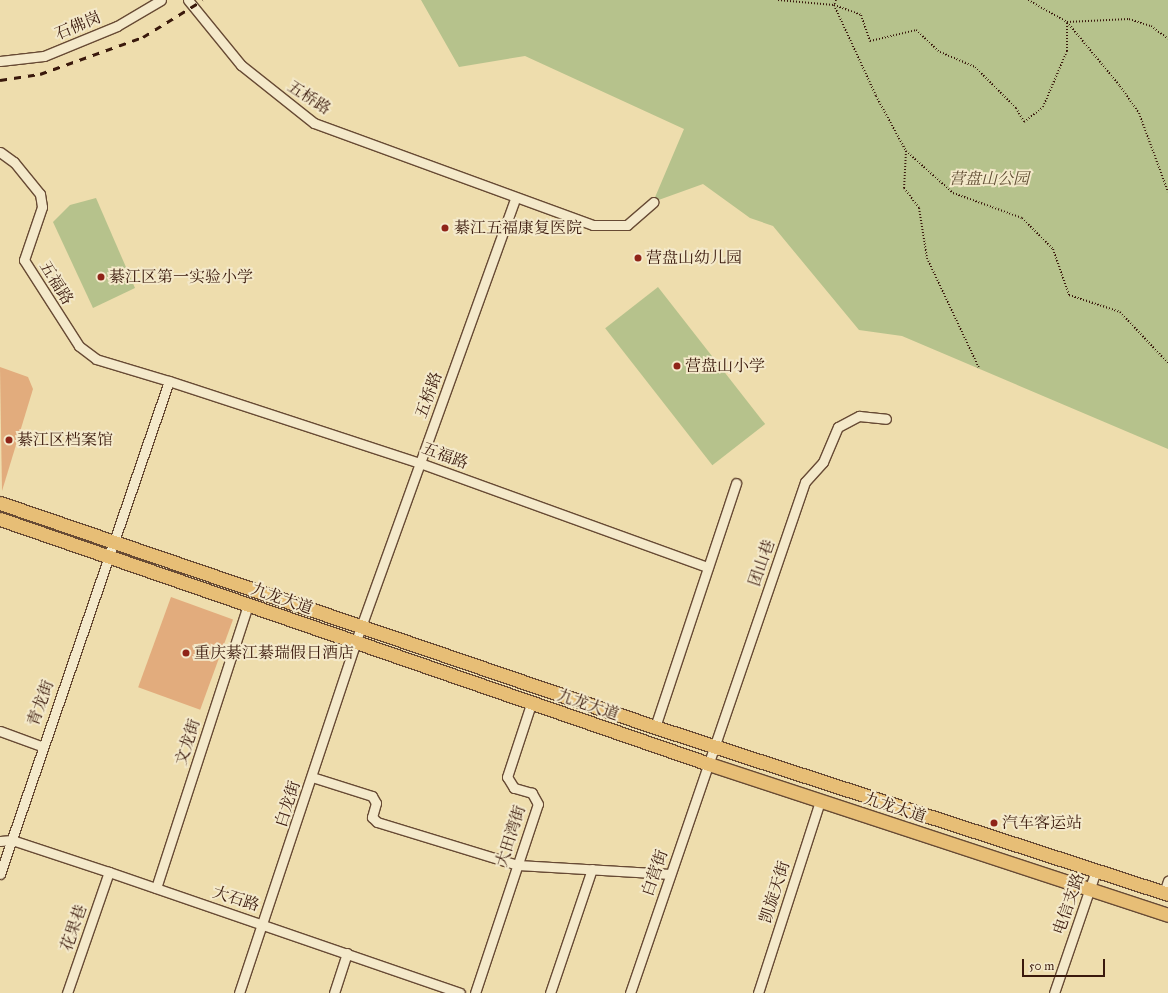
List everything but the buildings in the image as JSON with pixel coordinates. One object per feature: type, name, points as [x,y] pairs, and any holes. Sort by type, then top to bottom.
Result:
[{"type":"main road","name":"九龙大道","points":[[0,503],[114,543],[362,624],[714,747],[1096,870],[1167,889]]},
{"type":"main road","name":"九龙大道","points":[[0,519],[531,704],[820,801],[1168,915]]},
{"type":"street","name":"石佛岗","points":[[0,61],[44,56],[117,26],[161,0]]},
{"type":"street","name":"五桥路","points":[[188,0],[241,65],[314,123],[515,198],[611,227],[627,225],[653,202]]},
{"type":"street","name":"五福路","points":[[0,152],[14,162],[40,194],[42,207],[24,260],[79,346],[96,359],[169,381],[420,463],[708,567]]},
{"type":"street","name":"五桥路","points":[[362,624],[515,198]]},
{"type":"street","points":[[114,543],[169,381]]},
{"type":"street","name":"团山巷","points":[[709,764],[810,472],[823,462],[833,436],[846,421],[870,415],[886,419]]},
{"type":"street","points":[[655,727],[736,483]]},
{"type":"street","name":"青龙街","points":[[0,874],[42,746],[114,543]]},
{"type":"street","name":"文龙街","points":[[156,888],[248,605]]},
{"type":"street","name":"白龙街","points":[[239,993],[264,924],[362,624]]},
{"type":"street","name":"大田湾街","points":[[475,993],[538,804],[532,793],[514,788],[507,777],[531,704]]},
{"type":"street","points":[[0,731],[42,746]]},
{"type":"street","name":"白营街","points":[[630,993],[709,764]]},
{"type":"street","points":[[312,777],[372,796],[376,803],[372,817],[377,822],[518,865],[670,874]]},
{"type":"street","name":"凯旋天街","points":[[758,993],[820,801]]},
{"type":"street","name":"大石路","points":[[0,841],[12,840],[109,872],[264,924],[460,993]]},
{"type":"street","points":[[550,993],[592,869]]},
{"type":"street","name":"电信支路","points":[[1054,993],[1091,890],[1096,870]]},
{"type":"street","name":"花果巷","points":[[67,993],[109,872]]},
{"type":"street","points":[[334,993],[347,953]]},
{"type":"path","points":[[778,0],[834,5],[861,15],[870,41],[916,30],[940,52],[974,68],[1016,108],[1024,122],[1043,107],[1067,51],[1067,22]]},
{"type":"path","points":[[836,0],[834,5],[876,96],[906,151],[953,193],[1022,218],[1053,249],[1069,295],[1120,312],[1168,363]]},
{"type":"path","points":[[1028,0],[1067,22],[1093,50],[1139,113],[1168,192]]},
{"type":"path","points":[[1067,22],[1129,19],[1152,26],[1168,39]]},
{"type":"path","points":[[906,151],[904,188],[919,208],[927,258],[978,368]]},
{"type":"green space","name":"营盘山公园","points":[[421,0],[1168,0],[1168,449],[902,336],[859,330],[773,226],[750,218],[703,184],[653,202],[684,129],[525,56],[459,67]]},
{"type":"green space","points":[[96,198],[135,288],[93,308],[53,222],[70,205]]},
{"type":"green space","points":[[658,287],[765,424],[712,465],[605,328]]},
{"type":"railway","points":[[0,80],[40,74],[143,37],[203,0]]},
{"type":"place","name":"綦江五福康复医院","points":[[445,228]]},
{"type":"place","name":"营盘山幼儿园","points":[[638,258]]},
{"type":"place","name":"綦江区第一实验小学","points":[[101,277]]},
{"type":"place","name":"营盘山小学","points":[[677,366]]},
{"type":"place","name":"綦江区档案馆","points":[[9,440]]},
{"type":"place","name":"重庆綦江綦瑞假日酒店","points":[[186,653]]},
{"type":"place","name":"汽车客运站","points":[[994,823]]}]
